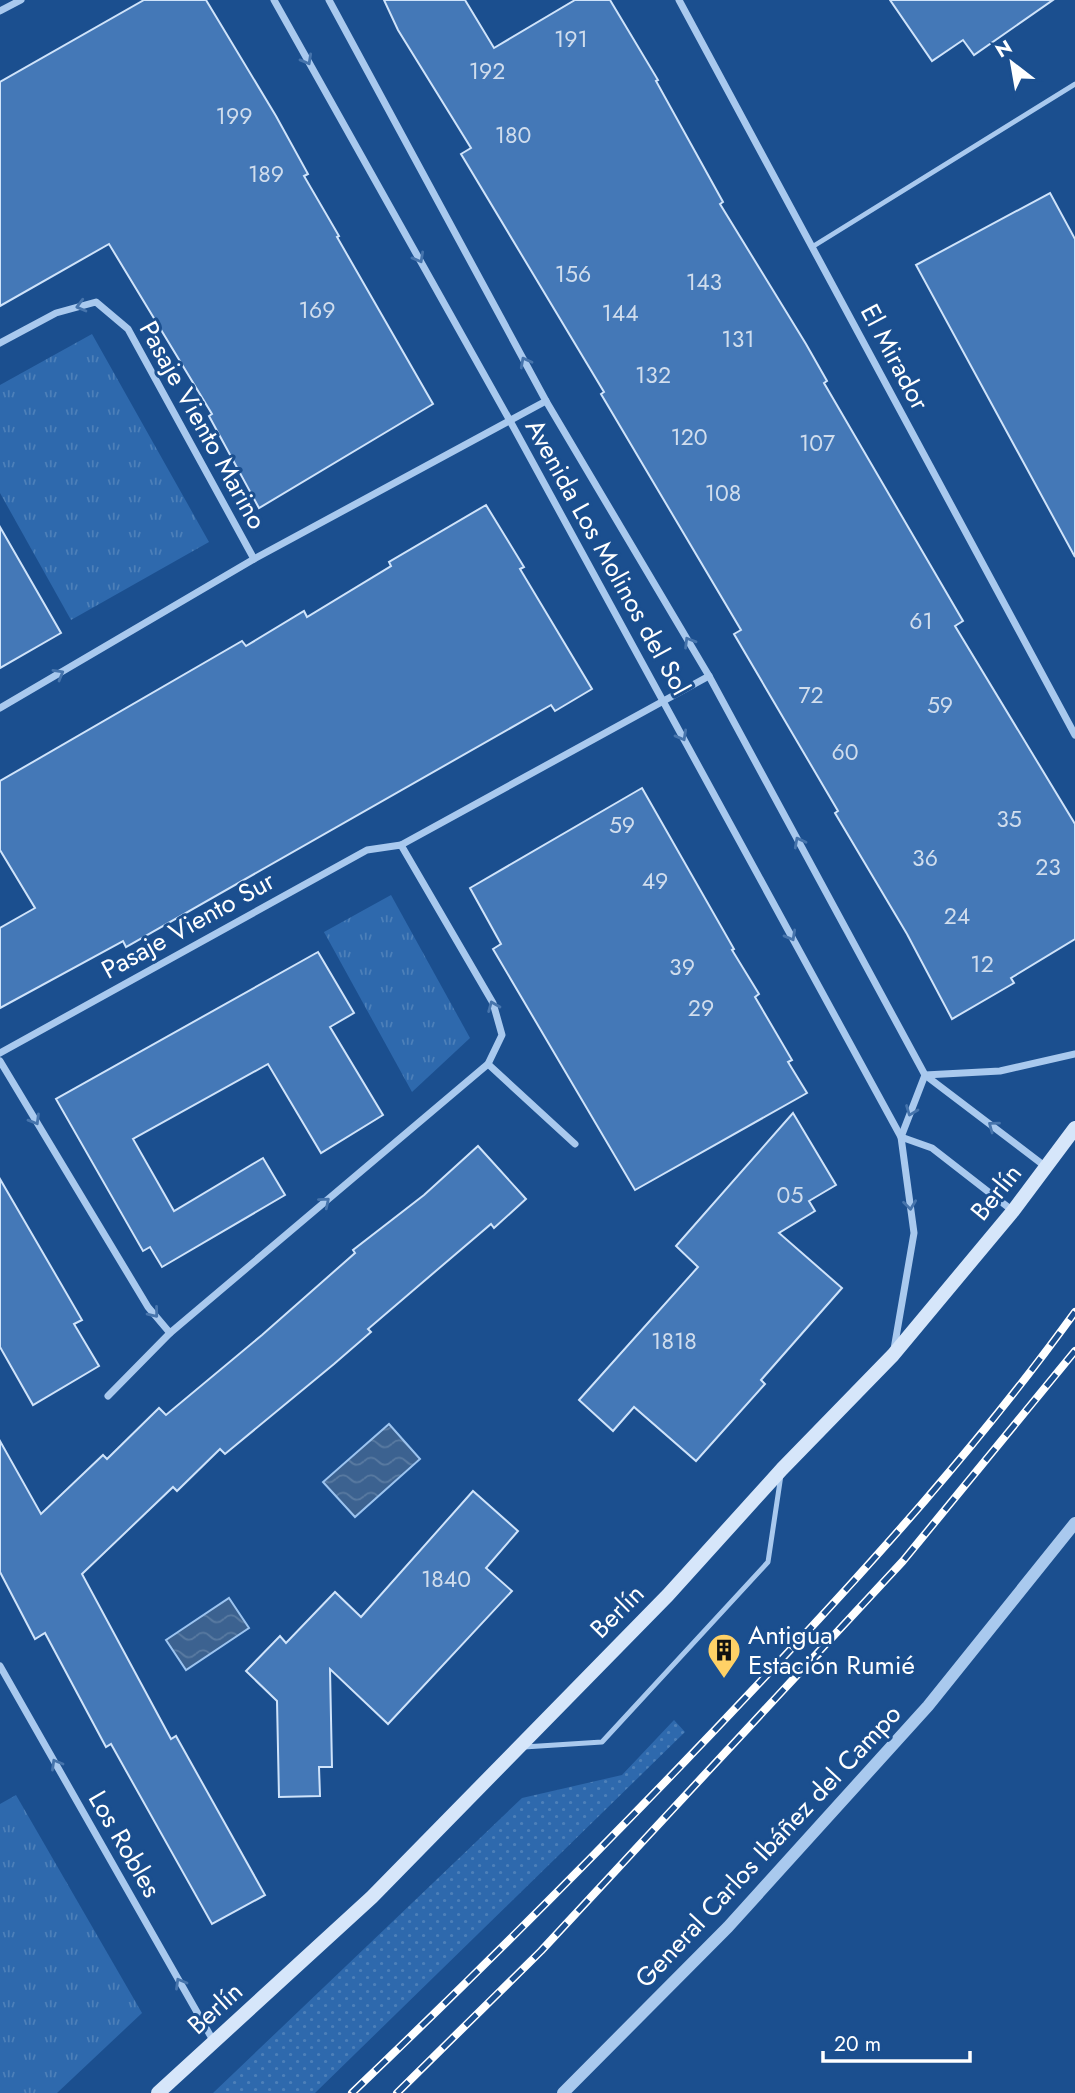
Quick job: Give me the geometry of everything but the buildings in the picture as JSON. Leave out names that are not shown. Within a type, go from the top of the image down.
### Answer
[{"type":"main road","name":"Berlín","points":[[158,2093],[372,1898],[668,1595],[782,1469],[893,1354],[1013,1211],[1075,1128]]},
{"type":"street","points":[[0,11],[21,0]]},
{"type":"street","name":"Avenida Los Molinos del Sol","points":[[274,0],[509,419],[901,1137],[914,1233],[893,1354]]},
{"type":"street","name":"Avenida Los Molinos del Sol","points":[[329,0],[546,401],[709,676],[925,1075],[1047,1168]]},
{"type":"street","name":"El Mirador","points":[[678,0],[1075,735]]},
{"type":"street","name":"Pasaje Viento Marino","points":[[0,344],[56,313],[96,302],[128,328],[254,559]]},
{"type":"street","name":"Pasaje Viento Marino","points":[[0,708],[254,559],[546,401]]},
{"type":"street","name":"Pasaje Viento Sur","points":[[0,1054],[367,850],[401,845],[709,676]]},
{"type":"street","points":[[108,1396],[170,1333],[488,1064],[502,1035],[493,1003],[401,845]]},
{"type":"street","points":[[925,1075],[1000,1070],[1075,1054]]},
{"type":"street","points":[[0,1061],[148,1307],[170,1333]]},
{"type":"street","points":[[488,1064],[575,1144]]},
{"type":"street","name":"Avenida Los Molinos del Sol","points":[[901,1137],[925,1075]]},
{"type":"street","points":[[901,1137],[932,1148],[1013,1211]]},
{"type":"street","name":"General Carlos Ibáñez del Campo","points":[[563,2093],[728,1927],[928,1706],[1075,1523]]},
{"type":"street","name":"Los Robles","points":[[0,1666],[214,2042]]},
{"type":"lane","points":[[812,247],[1075,84]]},
{"type":"lane","points":[[517,1747],[601,1742],[768,1562],[782,1469]]},
{"type":"green space","points":[[92,334],[209,542],[71,620],[0,493],[0,385]]},
{"type":"green space","points":[[391,895],[470,1038],[412,1092],[324,932]]},
{"type":"green space","points":[[674,1720],[685,1732],[315,2093],[213,2093],[522,1798],[622,1775]]},
{"type":"green space","points":[[16,1795],[142,2013],[57,2093],[0,2093],[0,1804]]},
{"type":"water","points":[[389,1424],[420,1459],[355,1517],[323,1482]]},
{"type":"water","points":[[229,1598],[249,1628],[186,1670],[166,1640]]},
{"type":"railway","points":[[352,2093],[612,1837],[804,1635],[964,1454],[1075,1312]]},
{"type":"railway","points":[[397,2093],[541,1951],[903,1561],[1075,1351]]},
{"type":"place","name":"Antigua Estación Rumié","points":[[724,1680]]}]
